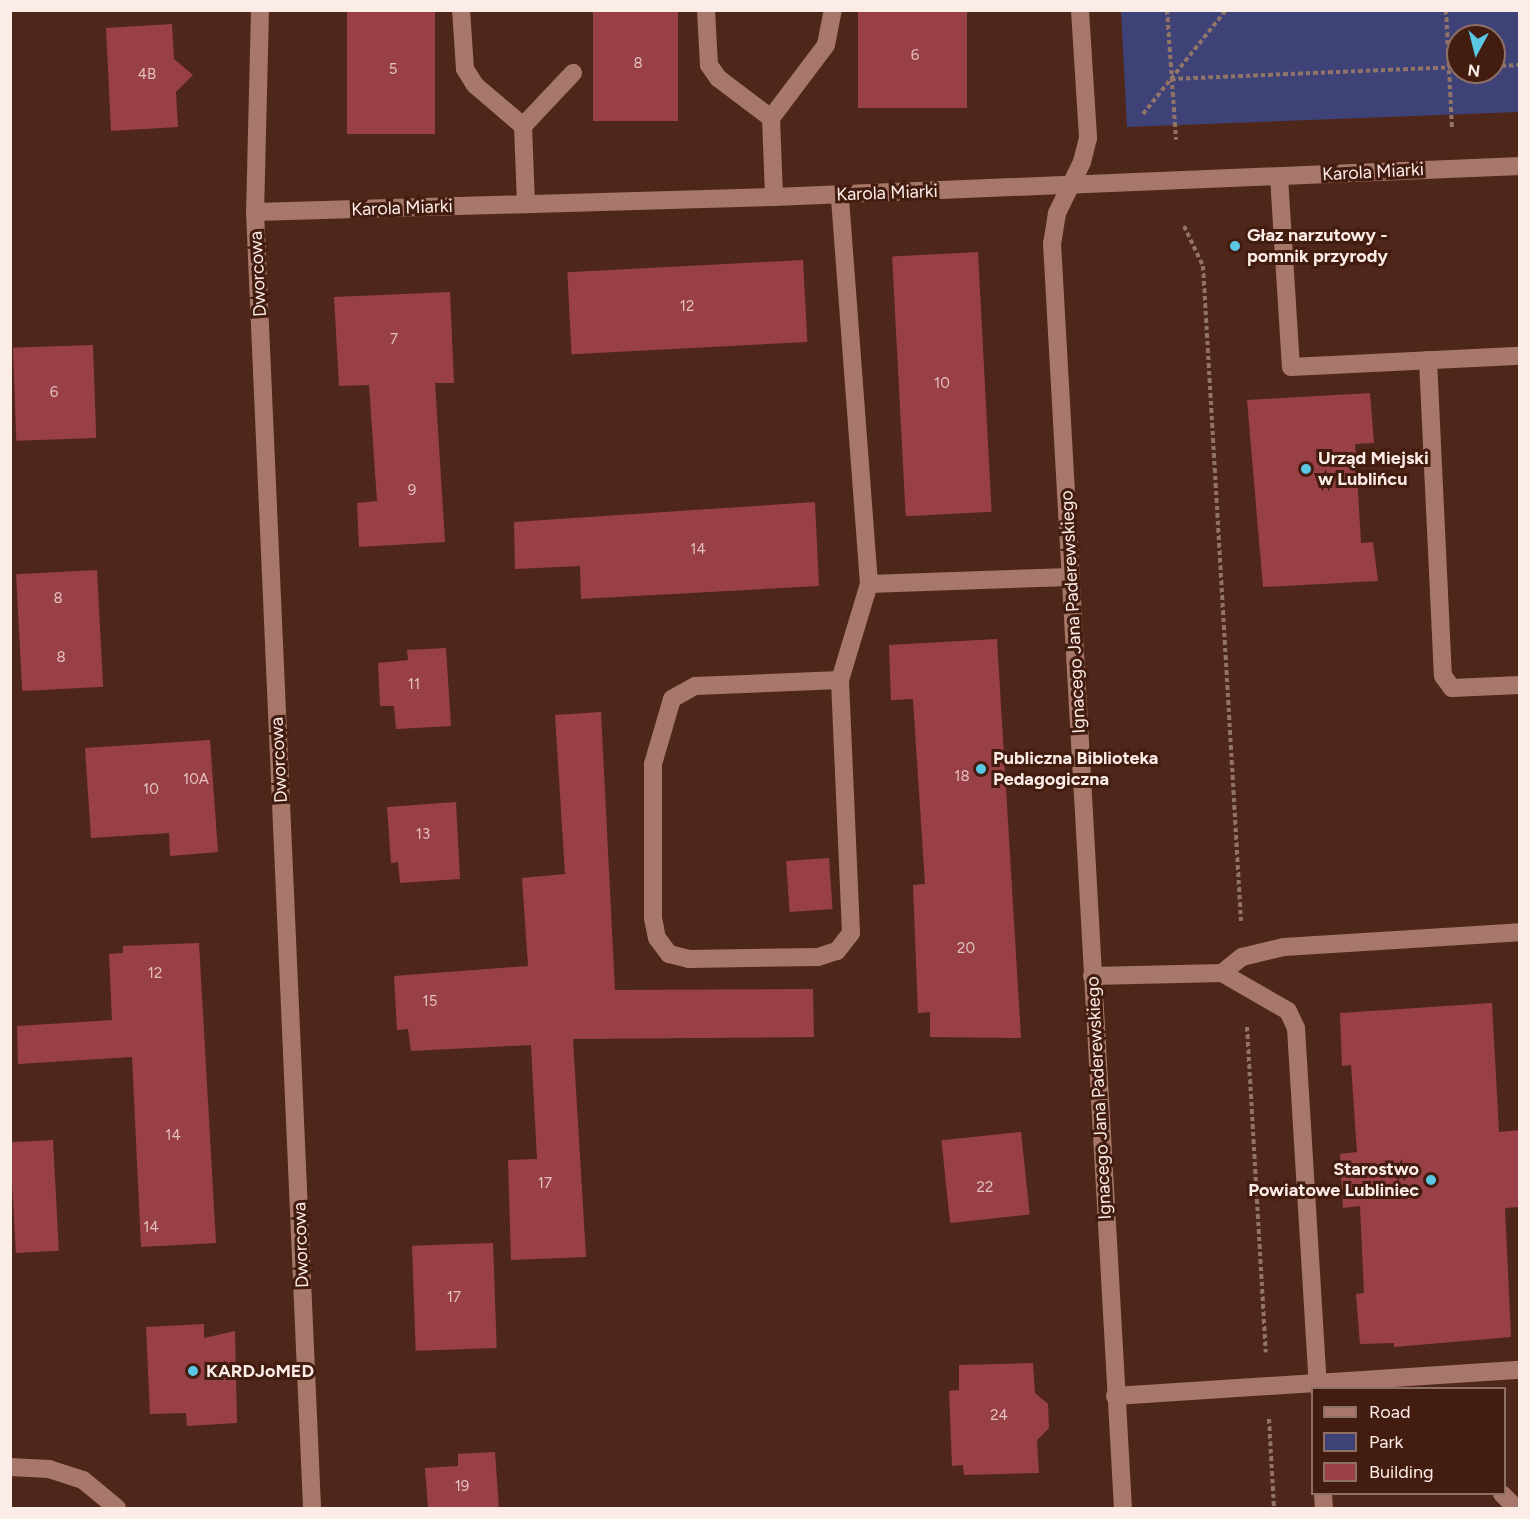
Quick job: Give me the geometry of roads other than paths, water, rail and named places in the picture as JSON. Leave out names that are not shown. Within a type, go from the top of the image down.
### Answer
[{"type":"street","name":"Dworcowa","points":[[260,10],[255,212],[312,1509]]},
{"type":"street","points":[[461,10],[465,69],[475,85],[523,126]]},
{"type":"street","points":[[706,10],[709,65],[718,78],[771,118]]},
{"type":"street","points":[[774,197],[771,118],[826,45],[833,10]]},
{"type":"street","name":"Ignacego Jana Paderewskiego","points":[[1080,10],[1088,138],[1057,213],[1052,243],[1123,1509]]},
{"type":"street","points":[[526,204],[523,126],[573,73]]},
{"type":"street","name":"Karola Miarki","points":[[255,212],[840,195],[1520,166]]},
{"type":"street","points":[[1279,177],[1291,367],[1520,356]]},
{"type":"street","points":[[840,195],[869,584],[840,680],[851,933],[837,951],[818,957],[689,959],[669,954],[657,938],[654,918],[652,764],[672,699],[695,686],[840,680]]},
{"type":"street","points":[[1428,360],[1443,676],[1456,688],[1520,686]]},
{"type":"street","points":[[869,584],[1071,577]]},
{"type":"street","points":[[1222,973],[1242,957],[1284,947],[1520,932]]},
{"type":"street","points":[[1092,976],[1222,973],[1274,1000],[1288,1011],[1296,1028],[1318,1386]]},
{"type":"street","points":[[1115,1396],[1268,1387],[1434,1382],[1520,1370]]},
{"type":"street","points":[[10,1467],[50,1469],[83,1480],[117,1509]]},
{"type":"street","points":[[1503,1495],[1516,1509]]},
{"type":"place","name":"Głaz narzutowy - pomnik przyrody","points":[[1235,246]]},
{"type":"place","name":"Urząd Miejski w Lublińcu","points":[[1306,469]]},
{"type":"place","name":"Publiczna Biblioteka Pedagogiczna","points":[[981,769]]},
{"type":"place","name":"Starostwo Powiatowe Lubliniec","points":[[1431,1180]]},
{"type":"place","name":"KARDJoMED","points":[[193,1371]]}]
